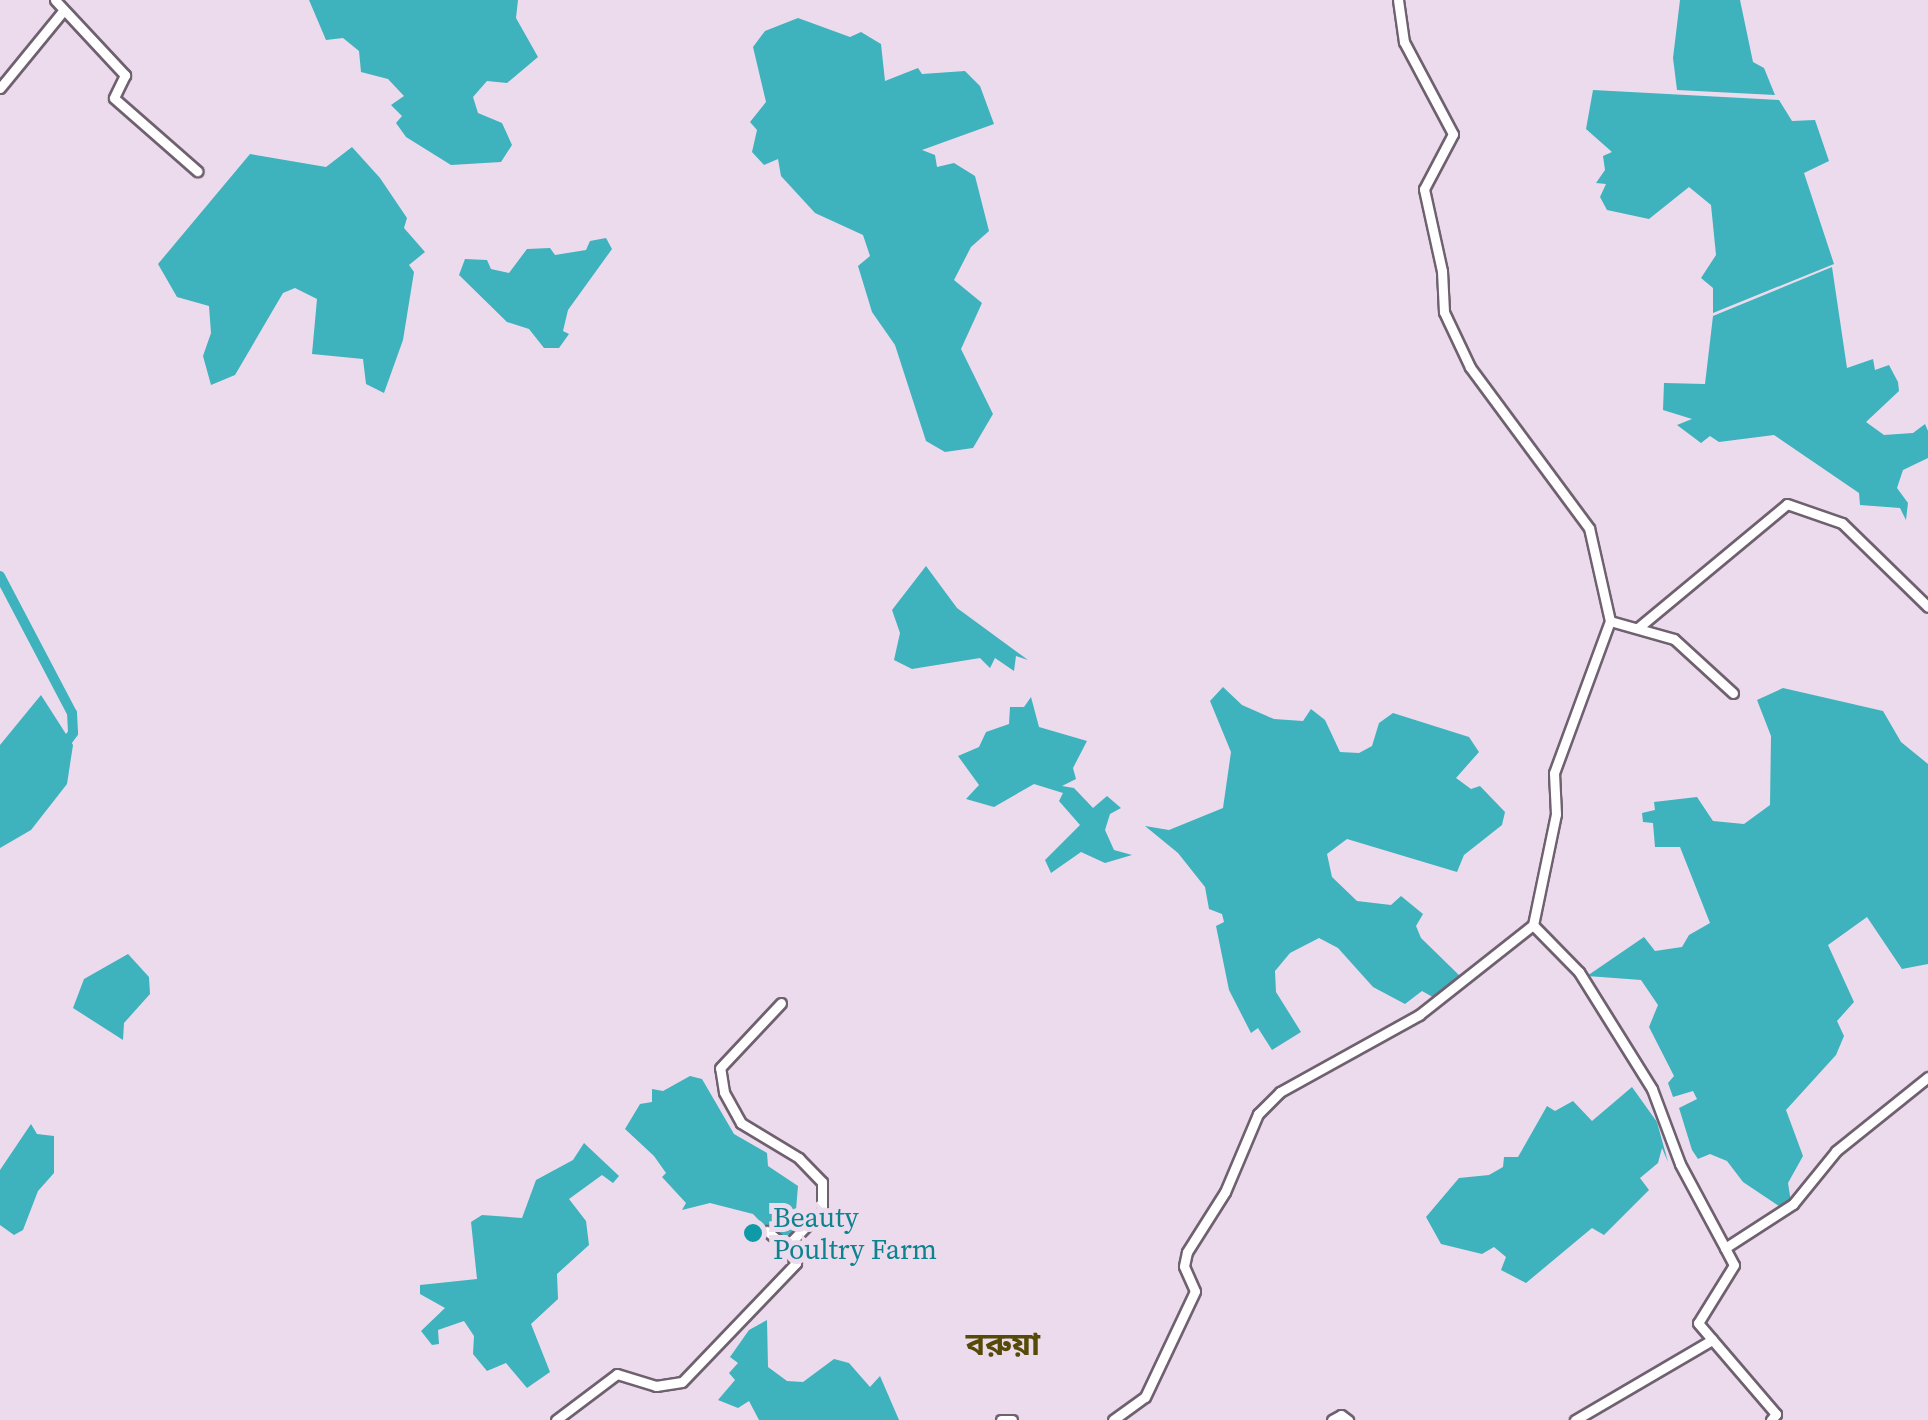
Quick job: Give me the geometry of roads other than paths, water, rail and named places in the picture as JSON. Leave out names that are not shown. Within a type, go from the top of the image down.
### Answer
[{"type":"street","points":[[55,0],[125,75],[114,98],[197,171]]},
{"type":"street","points":[[1113,1420],[1145,1397],[1195,1292],[1184,1266],[1187,1252],[1225,1192],[1258,1114],[1280,1092],[1420,1014],[1534,924],[1556,814],[1554,773],[1610,621],[1589,528],[1470,367],[1444,312],[1442,270],[1424,188],[1453,134],[1404,42],[1398,0]]},
{"type":"street","points":[[0,88],[63,11]]},
{"type":"street","points":[[1639,627],[1787,504],[1842,522],[1928,607]]},
{"type":"street","points":[[1610,621],[1674,638],[1733,693]]},
{"type":"street","points":[[1534,924],[1579,972],[1652,1089],[1680,1164],[1734,1265],[1698,1323],[1776,1414],[1772,1420]]},
{"type":"street","points":[[781,1004],[720,1068],[724,1092],[741,1123],[800,1158],[822,1182],[822,1210],[786,1246]]},
{"type":"street","points":[[1725,1248],[1793,1204],[1848,1140],[1928,1077]]},
{"type":"street","points":[[556,1420],[617,1374],[656,1386],[682,1382],[796,1263],[786,1246],[767,1231]]},
{"type":"street","points":[[1575,1420],[1712,1340]]},
{"type":"street","points":[[1332,1420],[1342,1415],[1348,1420]]},
{"type":"street","points":[[1001,1420],[1012,1420]]},
{"type":"water","points":[[309,0],[518,0],[516,18],[538,57],[507,83],[487,81],[473,97],[478,113],[502,123],[512,145],[501,162],[451,165],[406,137],[396,123],[402,116],[391,105],[404,96],[388,79],[361,72],[359,51],[343,38],[326,40]]},
{"type":"water","points":[[1680,0],[1740,0],[1753,62],[1764,68],[1775,95],[1677,90],[1673,58]]},
{"type":"water","points":[[798,18],[850,37],[861,32],[881,44],[885,81],[918,68],[922,74],[965,71],[980,86],[994,124],[922,150],[935,155],[937,167],[954,163],[975,176],[989,231],[971,247],[954,280],[982,303],[961,349],[993,414],[973,448],[945,452],[926,441],[895,345],[872,312],[858,266],[870,256],[863,235],[815,213],[781,176],[778,159],[764,165],[752,152],[757,130],[750,122],[766,102],[753,47],[765,31]]},
{"type":"water","points":[[1593,90],[1779,100],[1792,121],[1815,120],[1829,161],[1804,173],[1834,264],[1713,313],[1713,288],[1701,278],[1716,255],[1711,205],[1689,187],[1649,219],[1607,210],[1600,197],[1606,184],[1596,183],[1605,170],[1603,156],[1612,152],[1586,129]]},
{"type":"water","points":[[352,147],[380,178],[407,218],[404,228],[425,252],[409,265],[414,272],[403,340],[384,393],[366,384],[363,359],[312,354],[317,299],[295,288],[283,293],[235,375],[211,385],[203,356],[211,333],[209,306],[177,297],[158,264],[250,154],[326,167]]},
{"type":"water","points":[[606,238],[612,249],[568,310],[563,331],[569,334],[559,348],[544,348],[529,329],[507,322],[459,275],[465,259],[487,260],[491,269],[509,273],[527,249],[550,248],[555,255],[586,250],[590,241]]},
{"type":"water","points":[[1832,267],[1847,368],[1873,359],[1875,370],[1889,365],[1898,382],[1899,391],[1866,422],[1884,435],[1913,433],[1925,424],[1928,431],[1928,458],[1903,470],[1897,488],[1908,503],[1906,520],[1900,508],[1860,505],[1859,493],[1774,435],[1719,442],[1710,436],[1701,443],[1677,425],[1692,419],[1663,410],[1664,383],[1705,384],[1713,316]]},
{"type":"water","points":[[926,566],[957,608],[1028,660],[1016,656],[1014,671],[995,658],[990,668],[980,658],[912,669],[894,660],[900,633],[892,610]]},
{"type":"water","points":[[1223,687],[1242,705],[1274,719],[1303,721],[1311,709],[1325,720],[1340,752],[1359,753],[1372,746],[1379,723],[1393,713],[1469,737],[1479,752],[1456,778],[1471,789],[1480,786],[1505,812],[1502,825],[1464,855],[1457,872],[1347,839],[1327,854],[1332,877],[1357,901],[1391,905],[1401,896],[1423,914],[1416,926],[1421,938],[1461,977],[1438,1000],[1422,991],[1405,1004],[1373,987],[1338,948],[1319,938],[1290,953],[1275,971],[1276,992],[1301,1032],[1272,1050],[1258,1028],[1251,1033],[1229,990],[1216,926],[1224,922],[1222,914],[1209,909],[1205,887],[1178,853],[1145,826],[1169,830],[1223,808],[1231,752],[1210,701]]},
{"type":"water","points":[[1783,688],[1883,711],[1901,742],[1928,764],[1928,964],[1902,969],[1867,917],[1828,945],[1854,1002],[1837,1021],[1844,1036],[1836,1055],[1786,1110],[1803,1156],[1788,1183],[1791,1202],[1782,1208],[1743,1182],[1727,1161],[1710,1154],[1698,1159],[1692,1150],[1679,1108],[1697,1099],[1693,1091],[1673,1097],[1668,1083],[1674,1076],[1649,1027],[1658,1005],[1641,980],[1587,976],[1644,937],[1655,951],[1682,947],[1689,935],[1710,923],[1680,847],[1655,847],[1653,823],[1643,822],[1642,813],[1655,810],[1654,802],[1697,797],[1713,821],[1744,824],[1770,805],[1771,736],[1757,700]]},
{"type":"water","points":[[41,695],[73,745],[67,784],[31,830],[0,848],[0,745]]},
{"type":"water","points":[[1031,697],[1039,727],[1087,741],[1073,768],[1076,779],[1062,786],[1074,788],[1093,808],[1107,796],[1121,808],[1110,814],[1105,830],[1114,850],[1132,855],[1105,863],[1081,852],[1051,873],[1045,860],[1080,825],[1059,801],[1063,793],[1034,784],[994,807],[966,799],[979,785],[958,756],[979,747],[986,732],[1009,724],[1010,707],[1024,707]]},
{"type":"water","points":[[128,954],[149,977],[150,994],[124,1023],[123,1040],[73,1008],[84,979]]},
{"type":"water","points":[[690,1076],[702,1079],[734,1134],[767,1153],[768,1166],[798,1186],[794,1234],[775,1237],[753,1214],[710,1203],[682,1210],[686,1203],[662,1177],[666,1173],[625,1129],[640,1104],[652,1102],[652,1089],[663,1091]]},
{"type":"water","points":[[1632,1087],[1657,1122],[1668,1162],[1662,1148],[1658,1163],[1640,1178],[1649,1190],[1604,1235],[1592,1228],[1526,1283],[1501,1270],[1506,1257],[1494,1247],[1482,1254],[1441,1244],[1426,1217],[1459,1178],[1489,1175],[1503,1167],[1504,1157],[1518,1157],[1547,1106],[1555,1111],[1573,1101],[1592,1121]]},
{"type":"water","points":[[31,1124],[37,1134],[54,1136],[54,1173],[38,1191],[23,1230],[14,1235],[0,1225],[0,1170]]},
{"type":"water","points":[[584,1143],[619,1176],[613,1183],[602,1175],[569,1199],[586,1221],[589,1245],[557,1274],[558,1299],[531,1324],[550,1372],[527,1388],[506,1363],[487,1371],[473,1354],[474,1336],[464,1321],[438,1330],[439,1344],[432,1345],[421,1331],[445,1308],[420,1294],[420,1285],[477,1279],[471,1222],[482,1215],[522,1218],[536,1180],[573,1160]]},
{"type":"water","points":[[767,1320],[768,1367],[787,1381],[803,1382],[834,1359],[849,1363],[870,1387],[880,1376],[899,1420],[759,1420],[749,1401],[738,1408],[718,1400],[735,1380],[729,1373],[738,1363],[730,1357],[749,1330]]},
{"type":"waterway","points":[[0,576],[72,713],[73,733],[62,748]]},
{"type":"place","name":"Beauty Poultry Farm","points":[[753,1233]]},
{"type":"district","name":"বরুয়া","points":[[1003,1344]]}]
